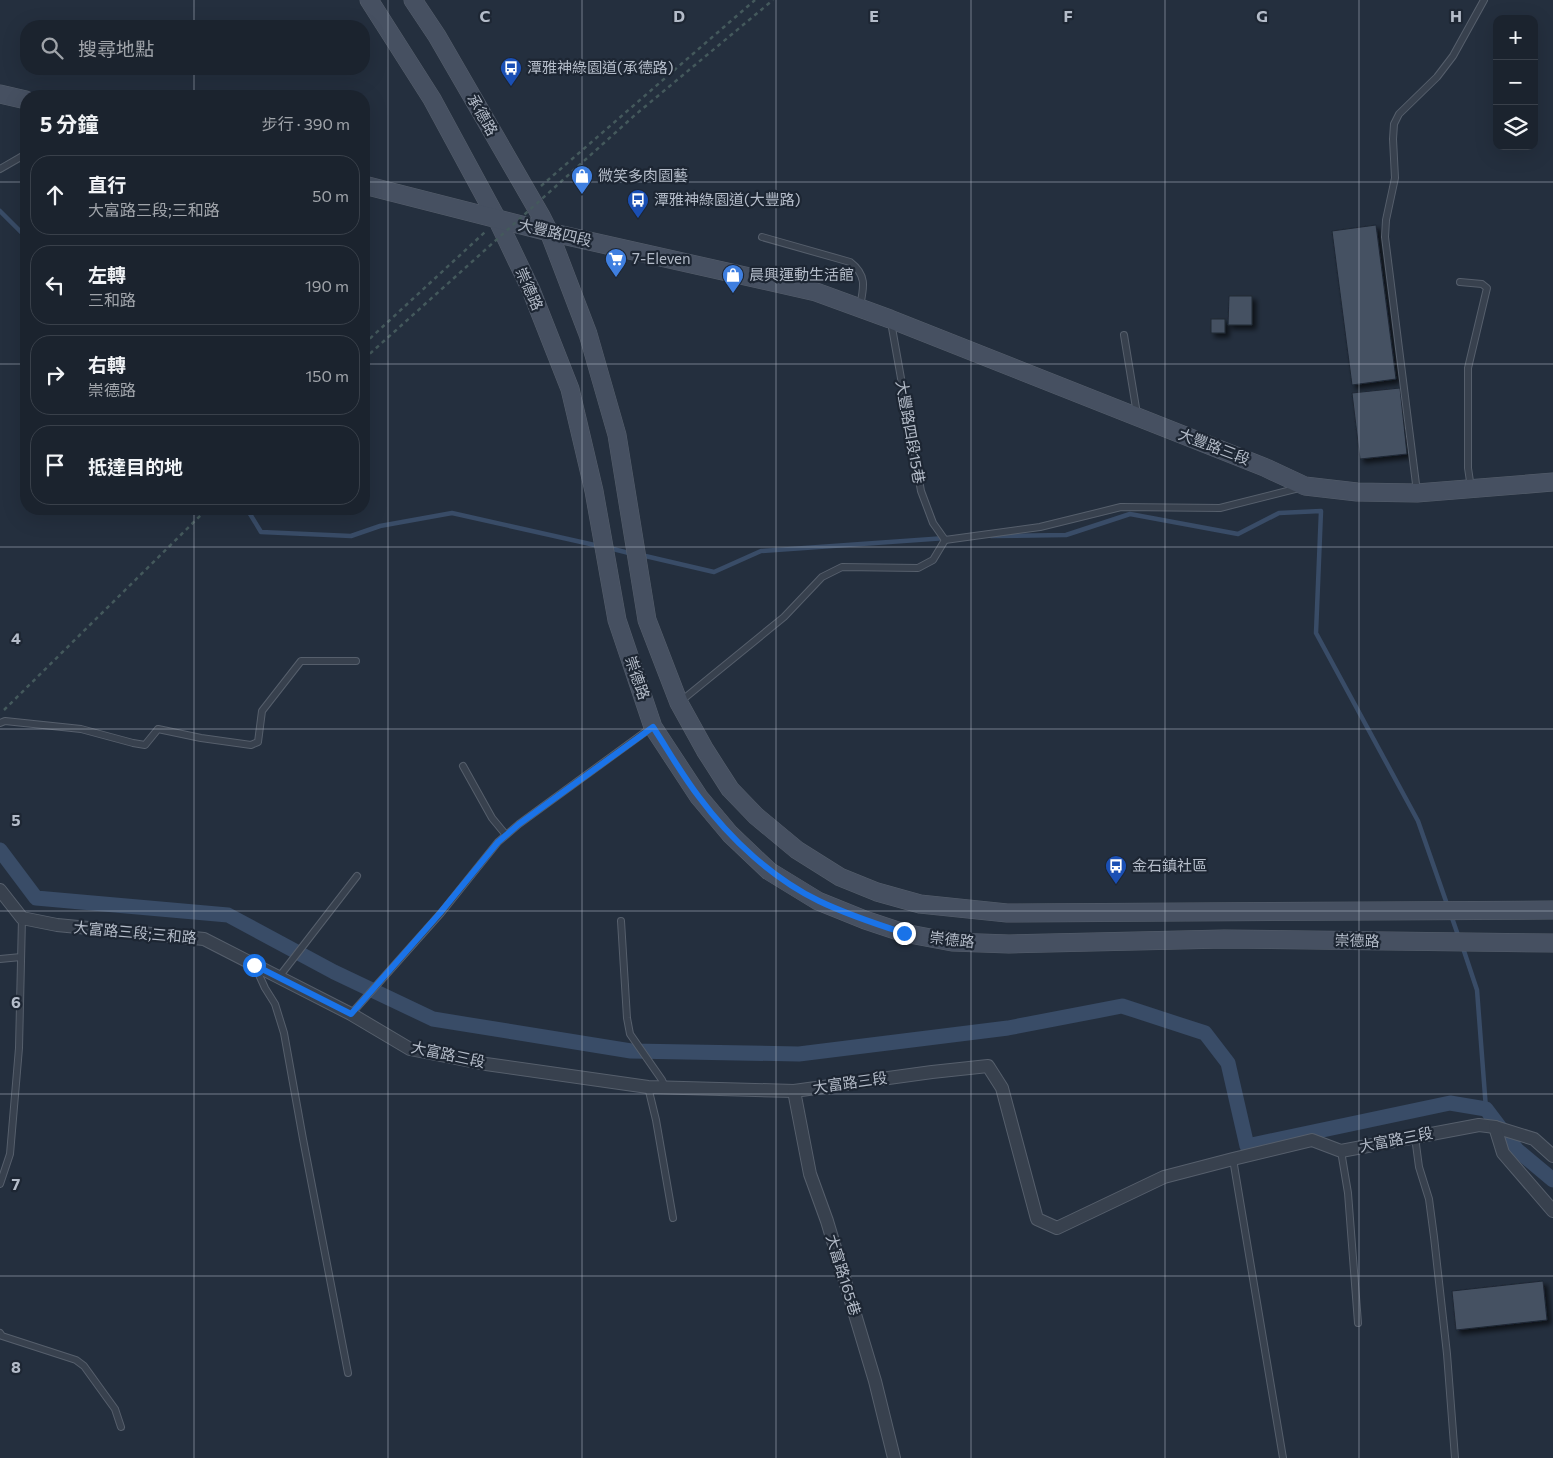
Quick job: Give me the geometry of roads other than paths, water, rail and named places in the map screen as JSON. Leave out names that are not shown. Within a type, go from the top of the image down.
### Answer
[{"type":"street","points":[[369,0],[432,99],[497,219]]},
{"type":"street","name":"承德路","points":[[413,0],[437,36],[549,232]]},
{"type":"street","points":[[0,94],[20,99]]},
{"type":"street","name":"大豐路四段","points":[[370,187],[549,232],[816,292],[890,319]]},
{"type":"street","name":"崇德路","points":[[497,219],[531,290],[570,389],[594,492],[618,620],[653,727],[699,797],[730,834],[770,871],[818,901],[865,920],[904,933],[952,942],[1009,944],[1224,939],[1546,943]]},
{"type":"street","name":"崇德路","points":[[549,232],[588,334],[614,426],[647,620],[678,703],[730,789],[756,816],[804,854],[840,877],[876,892],[920,904],[1007,913],[1546,910]]},
{"type":"street","name":"大豐路三段","points":[[890,319],[1264,467],[1305,486],[1357,492],[1417,493],[1553,482]]},
{"type":"street","points":[[0,890],[22,918]]},
{"type":"street","name":"大富路三段;三和路","points":[[22,918],[57,925],[204,939],[351,1014]]},
{"type":"street","name":"大富路三段","points":[[351,1014],[410,1049],[486,1064],[648,1087],[662,1082],[794,1091],[988,1066],[1002,1088],[1037,1219],[1057,1228],[1164,1177],[1312,1140],[1341,1150],[1479,1125],[1495,1127],[1534,1138],[1553,1156]]},
{"type":"street","name":"大富路165巷","points":[[794,1091],[810,1174],[827,1220],[869,1362],[894,1458]]},
{"type":"street","points":[[1495,1127],[1503,1153],[1553,1211]]},
{"type":"lane","points":[[1417,493],[1385,237],[1386,220],[1395,178],[1394,124],[1399,114],[1453,56],[1484,0]]},
{"type":"lane","points":[[0,169],[20,157]]},
{"type":"lane","points":[[762,237],[850,262],[859,269],[864,285],[860,307]]},
{"type":"lane","points":[[1460,282],[1482,284],[1487,288],[1468,368],[1468,468],[1471,489]]},
{"type":"lane","name":"大豐路四段15巷","points":[[890,319],[921,491],[934,523],[945,540]]},
{"type":"lane","points":[[1124,335],[1137,417]]},
{"type":"lane","points":[[678,703],[784,617],[822,577],[842,567],[918,568],[933,560],[945,540],[1040,527],[1121,507],[1220,508],[1305,486]]},
{"type":"lane","points":[[0,723],[5,721],[81,729],[145,745],[158,729],[201,738],[251,745],[258,742],[262,711],[301,661],[356,661]]},
{"type":"lane","points":[[351,1014],[440,913],[498,842],[653,727]]},
{"type":"lane","points":[[463,766],[492,818],[506,835]]},
{"type":"lane","points":[[279,977],[357,876]]},
{"type":"lane","points":[[0,1184],[10,1154],[19,1048],[22,918]]},
{"type":"lane","points":[[621,921],[627,1018],[630,1034],[662,1082]]},
{"type":"lane","points":[[0,959],[21,957]]},
{"type":"lane","points":[[254,965],[275,1004],[284,1033],[348,1372]]},
{"type":"lane","points":[[648,1087],[656,1120],[673,1218]]},
{"type":"lane","points":[[1415,1137],[1418,1166],[1429,1198],[1434,1237],[1447,1354],[1455,1458]]},
{"type":"lane","points":[[1341,1150],[1348,1193],[1358,1323]]},
{"type":"lane","points":[[1233,1159],[1283,1458]]},
{"type":"lane","points":[[0,1333],[2,1336],[76,1360],[84,1366],[115,1409],[121,1427]]},
{"type":"waterway","points":[[0,211],[20,231]]},
{"type":"waterway","points":[[991,536],[1066,535],[1130,514],[1238,534],[1279,513],[1321,511],[1316,633],[1418,821],[1448,907]]},
{"type":"waterway","points":[[251,515],[261,532],[351,536],[380,526],[452,513],[599,546]]},
{"type":"waterway","points":[[641,555],[714,572],[761,551],[946,538]]},
{"type":"waterway","points":[[609,548],[633,554]]},
{"type":"waterway","points":[[0,850],[36,898],[228,915],[334,972],[433,1019],[631,1051],[799,1054],[1008,1028],[1122,1006],[1205,1033],[1228,1063],[1247,1146],[1450,1103],[1486,1109],[1517,1150],[1553,1180]]},
{"type":"waterway","points":[[1451,915],[1459,938]]},
{"type":"waterway","points":[[1462,945],[1477,990],[1486,1109]]},
{"type":"place","name":"潭雅神綠園道(承德路)","points":[[511,87]]},
{"type":"place","name":"微笑多肉園藝","points":[[582,195]]},
{"type":"place","name":"潭雅神綠園道(大豐路)","points":[[638,219]]},
{"type":"place","name":"7-Eleven","points":[[616,278]]},
{"type":"place","name":"晨興運動生活館","points":[[733,294]]},
{"type":"place","name":"金石鎮社區","points":[[1116,885]]}]
